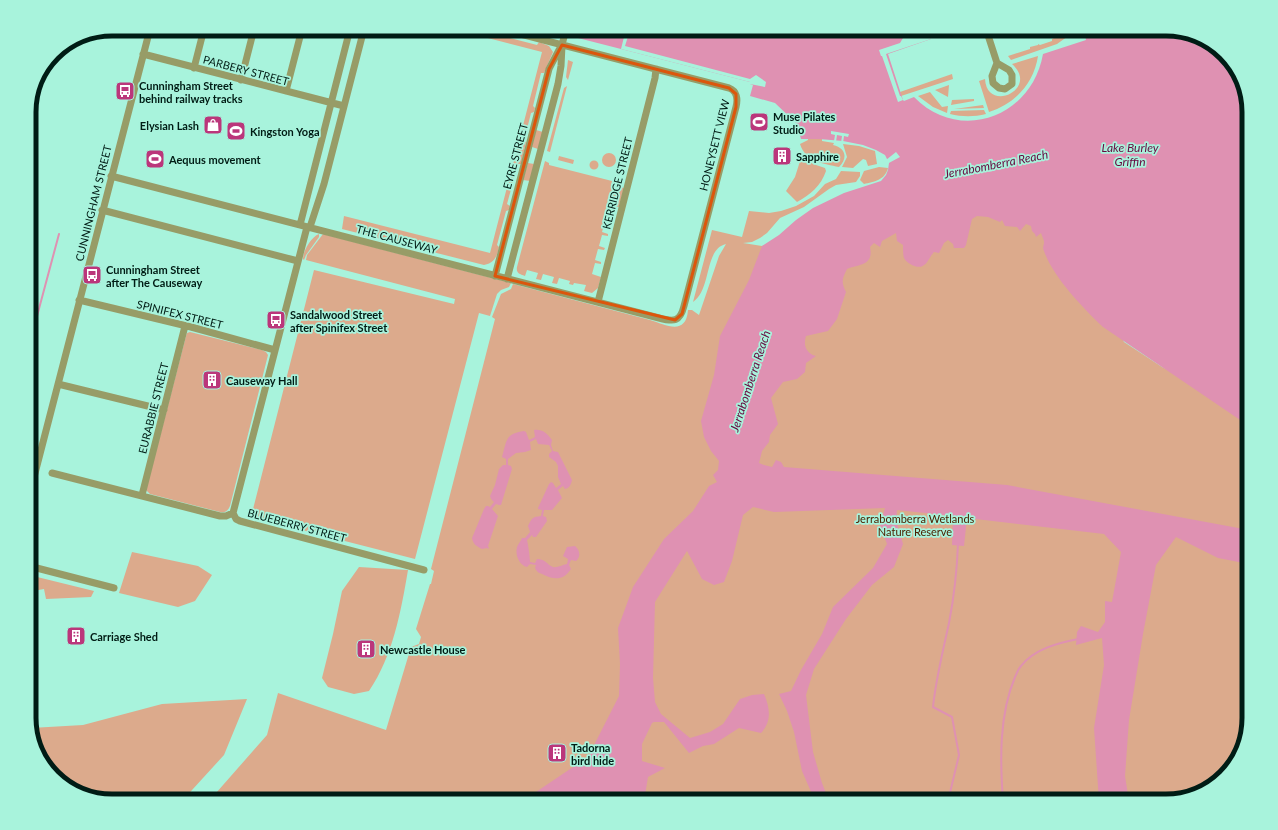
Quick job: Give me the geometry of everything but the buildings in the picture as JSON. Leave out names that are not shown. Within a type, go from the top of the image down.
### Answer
[{"type":"street","name":"CUNNINGHAM STREET","points":[[36,468],[148,36]]},
{"type":"street","points":[[194,68],[202,36]]},
{"type":"street","points":[[241,80],[252,36]]},
{"type":"street","points":[[286,91],[300,36]]},
{"type":"street","points":[[234,513],[298,262],[331,103],[348,36]]},
{"type":"street","points":[[306,226],[324,184],[362,36]]},
{"type":"street","name":"HONEYSETT VIEW","points":[[528,36],[730,88],[735,92],[737,100],[736,107],[684,306],[681,315],[676,320]]},
{"type":"street","name":"EYRE STREET","points":[[507,279],[558,84],[564,36]]},
{"type":"street","points":[[988,36],[997,63]]},
{"type":"street","name":"EYRE STREET","points":[[495,276],[549,70],[562,45]]},
{"type":"street","name":"PARBERY STREET","points":[[143,54],[344,106]]},
{"type":"street","name":"KERRIDGE STREET","points":[[598,302],[654,86],[656,69]]},
{"type":"street","name":"THE CAUSEWAY","points":[[111,176],[664,320],[676,320]]},
{"type":"street","points":[[102,210],[298,262]]},
{"type":"street","name":"SPINIFEX STREET","points":[[79,300],[275,350]]},
{"type":"street","name":"EURABBIE STREET","points":[[142,496],[185,326]]},
{"type":"street","points":[[58,384],[164,410]]},
{"type":"street","name":"BLUEBERRY STREET","points":[[52,473],[221,516],[234,513],[237,520],[248,524],[424,570]]},
{"type":"street","points":[[36,568],[114,588]]},
{"type":"highlighted area","points":[[562,45],[729,88],[736,94],[736,107],[682,314],[675,320],[495,276],[549,69]]},
{"type":"green space","points":[[480,36],[503,36],[537,45],[539,42],[549,46],[553,52],[544,73],[541,73],[533,106],[535,108],[534,112],[531,113],[524,141],[526,142],[521,164],[518,164],[507,204],[510,206],[509,210],[506,211],[497,245],[499,247],[495,259],[491,263],[484,265],[342,229],[344,216],[490,253],[542,52]]},
{"type":"green space","points":[[1054,36],[1068,36],[1057,44],[1011,60],[1008,56],[1030,49],[1030,47],[1038,44],[1040,45],[1052,41]]},
{"type":"green space","points":[[1038,56],[1032,75],[1022,91],[1007,104],[989,112],[979,81],[985,79],[988,89],[994,95],[1002,96],[1010,94],[1016,89],[1020,82],[1019,73],[1012,64]]},
{"type":"green space","points":[[568,60],[573,62],[568,80],[566,77]]},
{"type":"green space","points":[[952,74],[953,79],[901,96],[900,92]]},
{"type":"green space","points":[[949,85],[948,97],[935,90]]},
{"type":"green space","points":[[567,86],[550,152],[547,151],[564,88]]},
{"type":"green space","points":[[930,92],[942,107],[948,106],[947,113],[933,107],[918,96]]},
{"type":"green space","points":[[974,99],[974,101],[951,105],[952,100]]},
{"type":"green space","points":[[983,105],[984,108],[954,109]]},
{"type":"green space","points":[[984,110],[986,114],[977,116],[950,114],[951,111]]},
{"type":"green space","name":"Jerrabomberra Wetlands Nature Reserve","points":[[997,117],[1124,342],[1162,367],[1242,407],[1242,723],[1241,733],[1234,752],[1216,775],[1204,784],[1195,788],[1166,794],[215,794],[267,735],[278,693],[386,730],[411,647],[419,644],[421,637],[416,629],[431,584],[434,571],[431,569],[495,319],[492,317],[501,294],[511,289],[513,284],[669,326],[679,326],[686,318],[688,310],[692,310],[699,315],[719,256],[726,244],[719,247],[714,253],[703,288],[699,296],[693,302],[712,230],[742,237],[749,211],[769,213],[796,206],[814,196],[825,184],[836,179],[841,171],[860,172],[860,176],[856,182],[836,185],[804,207],[780,218],[767,233],[760,238],[752,242],[743,243],[762,246],[883,182]]},
{"type":"green space","points":[[536,130],[543,132],[538,149],[532,147]]},
{"type":"green space","points":[[808,139],[822,139],[822,141],[834,143],[833,145],[841,148],[844,154],[842,164],[839,167],[821,163],[811,158],[802,150],[800,144]]},
{"type":"green space","points":[[843,144],[859,146],[875,151],[877,164],[868,166],[866,160],[863,159],[853,168],[842,167],[847,157]]},
{"type":"green space","points":[[609,153],[614,155],[616,160],[614,165],[609,167],[604,165],[602,160],[604,155]]},
{"type":"green space","points":[[559,156],[574,160],[573,164],[558,160]]},
{"type":"green space","points":[[803,157],[813,164],[825,168],[826,171],[814,190],[797,202],[786,191],[795,177],[801,158]]},
{"type":"green space","points":[[545,161],[549,163],[549,165],[612,181],[611,185],[624,188],[619,207],[610,205],[606,219],[612,220],[611,223],[605,221],[602,232],[608,234],[608,236],[602,235],[599,246],[605,248],[604,250],[598,249],[595,260],[601,262],[601,264],[595,263],[592,274],[601,277],[598,288],[592,293],[584,291],[586,285],[574,283],[573,285],[569,284],[570,281],[559,278],[557,284],[552,283],[554,277],[543,274],[541,280],[536,279],[538,273],[527,270],[525,276],[517,271]]},
{"type":"green space","points":[[592,161],[596,161],[598,165],[596,169],[592,169],[590,167],[590,163]]},
{"type":"green space","points":[[528,163],[534,164],[530,181],[523,180]]},
{"type":"green space","points":[[879,167],[888,168],[887,172],[882,178],[864,184],[860,180],[864,171]]},
{"type":"green space","points":[[319,234],[319,237],[304,260],[304,252],[308,245],[313,238]]},
{"type":"green space","points":[[323,234],[511,283],[509,287],[501,290],[497,294],[490,316],[479,313],[415,559],[251,517],[314,270],[454,304],[455,299],[306,260],[307,255]]},
{"type":"green space","points":[[190,332],[262,350],[268,355],[230,506],[225,512],[150,494],[146,490],[186,336],[187,333]]},
{"type":"green space","points":[[132,552],[198,566],[212,575],[195,601],[178,607],[119,593]]},
{"type":"green space","points":[[359,567],[408,570],[395,633],[384,663],[369,691],[354,694],[328,687],[322,678],[342,591]]},
{"type":"green space","points":[[36,577],[94,591],[91,597],[46,599],[44,589],[36,590]]},
{"type":"green space","points":[[247,699],[224,755],[188,794],[112,794],[87,790],[78,786],[58,772],[46,756],[37,733],[36,728],[83,725],[162,704]]},
{"type":"water","name":"Lake Burley Griffin","points":[[578,36],[930,36],[931,39],[888,54],[903,100],[904,101],[914,97],[932,111],[952,119],[972,121],[992,117],[1009,108],[1025,94],[1036,76],[1043,54],[1086,40],[1085,36],[1181,37],[1200,44],[1208,49],[1223,62],[1229,70],[1238,87],[1242,107],[1242,421],[1103,327],[1069,292],[1054,271],[1043,250],[1044,241],[1041,233],[1036,237],[1031,226],[1026,224],[1020,231],[1017,227],[1005,226],[1002,220],[1000,222],[988,217],[977,216],[972,219],[964,248],[954,248],[953,244],[948,240],[944,243],[939,253],[934,252],[927,263],[922,266],[913,266],[904,258],[903,245],[897,241],[896,233],[882,241],[880,247],[874,243],[870,247],[871,253],[868,261],[861,265],[847,269],[843,280],[843,286],[846,292],[837,319],[828,331],[806,336],[806,348],[810,353],[816,356],[806,363],[805,372],[797,379],[783,382],[771,398],[778,424],[770,435],[769,442],[762,451],[759,463],[772,467],[776,460],[781,462],[784,467],[1007,485],[1242,529],[1242,563],[1218,558],[1176,537],[1156,565],[1129,720],[1125,776],[1128,794],[1099,794],[1094,728],[1104,665],[1102,638],[1076,645],[1077,632],[1081,626],[1098,632],[1105,622],[1105,601],[1112,602],[1121,552],[1104,534],[967,518],[964,546],[952,545],[953,516],[897,510],[896,520],[903,544],[894,567],[872,585],[846,619],[814,669],[806,695],[813,752],[826,794],[812,794],[802,771],[794,732],[779,694],[791,691],[801,670],[822,634],[833,607],[873,568],[887,544],[880,525],[885,508],[774,512],[753,507],[743,515],[732,561],[724,582],[714,585],[702,579],[687,551],[655,602],[653,678],[655,702],[661,714],[690,738],[710,732],[723,724],[740,699],[752,695],[764,694],[768,704],[769,714],[765,728],[761,733],[739,728],[714,744],[703,746],[689,753],[664,722],[654,722],[652,723],[642,744],[642,761],[665,768],[648,777],[645,794],[533,794],[588,757],[619,696],[620,664],[618,628],[633,587],[664,539],[693,511],[709,486],[717,482],[713,475],[718,470],[719,461],[711,451],[704,437],[701,421],[714,375],[720,336],[749,280],[762,246],[779,235],[813,208],[844,193],[881,181],[886,175],[889,163],[885,155],[863,145],[843,141],[801,139],[797,124],[775,103],[750,96],[753,85],[750,84],[750,82],[578,38]]},
{"type":"water","points":[[534,430],[546,433],[552,440],[551,445],[553,451],[558,452],[572,480],[568,488],[565,489],[563,486],[558,490],[562,498],[552,510],[544,510],[543,516],[546,517],[547,521],[536,537],[533,537],[532,535],[527,540],[530,562],[535,563],[537,559],[540,559],[553,567],[567,564],[568,559],[563,556],[567,547],[575,546],[578,549],[579,558],[576,561],[571,560],[569,565],[571,569],[565,576],[558,578],[539,573],[535,568],[536,565],[530,564],[527,567],[524,566],[518,559],[517,553],[517,547],[522,538],[525,538],[530,532],[528,526],[531,520],[534,517],[541,516],[542,510],[538,508],[549,484],[551,482],[553,483],[556,488],[561,484],[558,477],[558,466],[556,462],[549,457],[549,454],[552,451],[549,445],[538,444],[536,439],[530,442],[531,450],[516,453],[508,459],[508,465],[511,466],[512,469],[501,505],[496,504],[492,509],[498,516],[488,546],[489,548],[482,549],[478,547],[472,538],[484,509],[486,506],[490,507],[494,502],[490,496],[495,485],[499,469],[503,465],[506,465],[506,459],[502,457],[506,442],[513,434],[524,431],[526,432],[529,440],[535,437]]},
{"type":"pier","points":[[624,36],[628,36],[625,46],[750,79],[756,75],[766,82],[765,87],[750,84],[750,82],[621,49]]},
{"type":"pier","points":[[909,36],[930,36],[931,39],[886,54],[900,96],[903,100],[898,102],[879,50],[900,43],[903,38]]},
{"type":"pier","points":[[831,131],[849,134],[848,137],[844,136],[843,143],[841,143],[842,136],[837,135],[836,142],[834,141],[835,135],[831,134]]},
{"type":"pier","points":[[896,152],[900,157],[887,164],[886,160]]},
{"type":"waterway","points":[[36,320],[59,234]]},
{"type":"waterway","points":[[950,794],[959,755],[952,717],[933,707],[949,623],[956,574],[958,544]]},
{"type":"waterway","points":[[1003,794],[1001,754],[1003,722],[1015,677],[1020,667],[1026,660],[1039,651],[1078,639]]},
{"type":"place","name":"Cunningham Street behind railway tracks","points":[[125,91]]},
{"type":"place","name":"Muse Pilates Studio","points":[[759,122]]},
{"type":"place","name":"Elysian Lash","points":[[213,125]]},
{"type":"place","name":"Kingston Yoga","points":[[236,131]]},
{"type":"place","name":"Sapphire","points":[[782,156]]},
{"type":"place","name":"Aequus movement","points":[[155,159]]},
{"type":"place","name":"Cunningham Street after The Causeway","points":[[92,275]]},
{"type":"place","name":"Sandalwood Street after Spinifex Street","points":[[276,320]]},
{"type":"place","name":"Causeway Hall","points":[[212,380]]},
{"type":"place","name":"Carriage Shed","points":[[76,636]]},
{"type":"place","name":"Newcastle House","points":[[366,649]]},
{"type":"place","name":"Tadorna bird hide","points":[[557,753]]},
{"type":"water label","name":"Jerrabomberra Reach","points":[[996,164]]},
{"type":"water label","name":"Jerrabomberra Reach","points":[[750,381]]}]
